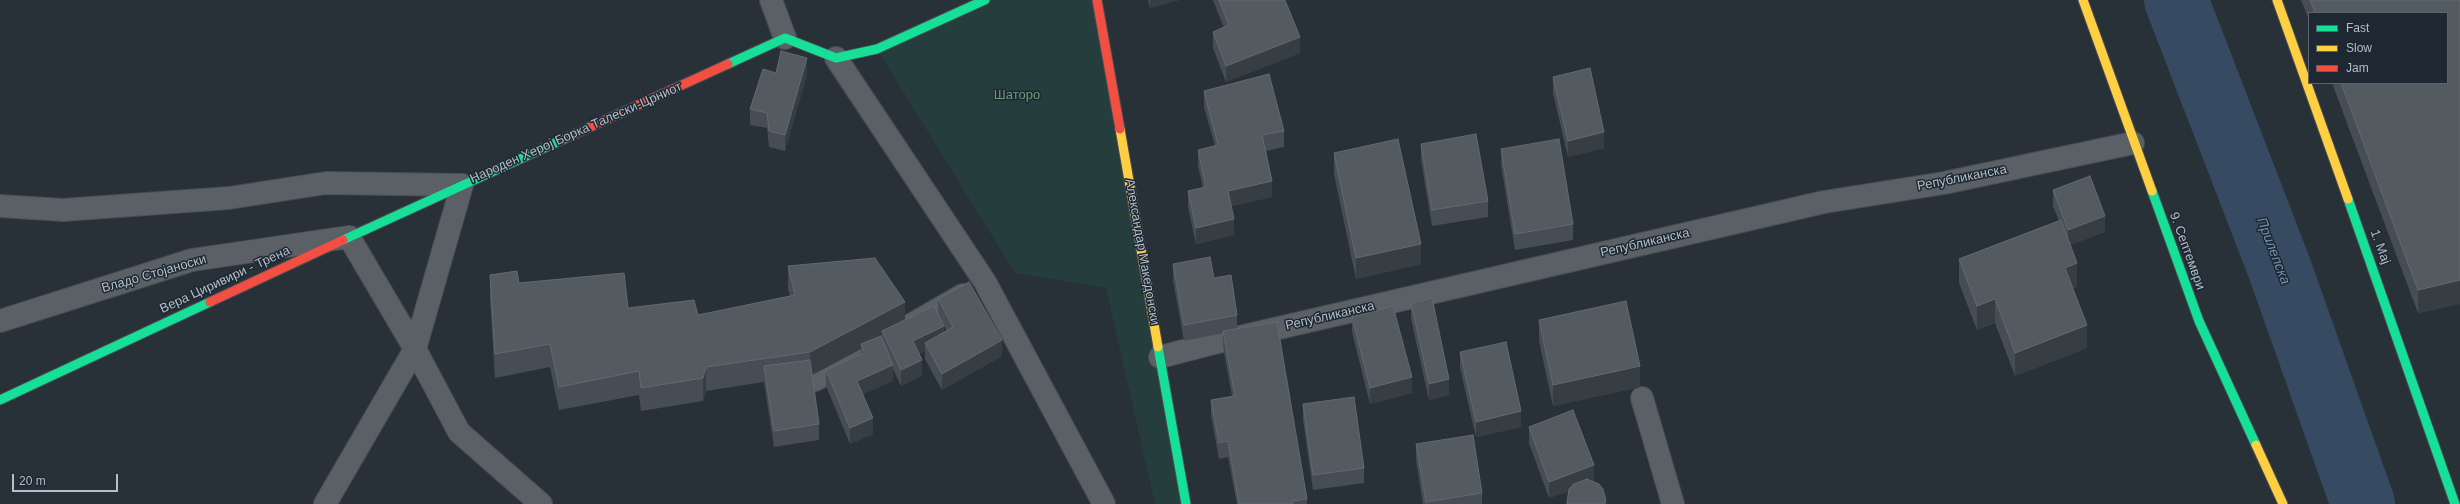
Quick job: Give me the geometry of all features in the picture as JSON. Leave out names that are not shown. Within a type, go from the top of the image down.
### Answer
[{"type":"street","points":[[771,0],[785,38],[836,58],[877,49],[986,0]]},
{"type":"street","name":"Александар Македонски","points":[[1097,0],[1186,504]]},
{"type":"street","name":"9. Септември","points":[[2082,0],[2199,321],[2283,504]]},
{"type":"street","name":"1. Мај","points":[[2277,0],[2456,502]]},
{"type":"street","name":"Народен Херој Борка Талески-Црниот","points":[[0,206],[79,209],[229,198],[326,183],[462,185],[785,38]]},
{"type":"street","points":[[836,58],[985,282],[1104,504]]},
{"type":"street","name":"Републиканска","points":[[1160,357],[1218,342],[1824,202],[1944,183],[2133,143]]},
{"type":"street","points":[[325,504],[415,349],[462,185]]},
{"type":"street","name":"Вера Циривири - Трена","points":[[0,400],[462,185]]},
{"type":"street","points":[[349,237],[415,349],[459,432],[541,504]]},
{"type":"street","name":"Владо Стојаноски","points":[[0,321],[192,260],[349,237]]},
{"type":"street","points":[[815,380],[985,282]]},
{"type":"street","points":[[1642,398],[1673,504]]},
{"type":"green space","name":"Шаторо","points":[[985,0],[1097,0],[1186,504],[1155,504],[1106,288],[1015,273],[877,49]]},
{"type":"building","points":[[1219,0],[1285,0],[1300,37],[1226,66],[1213,32],[1229,25]]},
{"type":"building","points":[[2310,0],[2460,0],[2460,280],[2418,290],[2341,84],[2448,84],[2448,12],[2315,12]]},
{"type":"building","points":[[781,51],[807,58],[785,135],[769,131],[767,113],[750,109],[763,69],[776,73]]},
{"type":"building","points":[[1590,68],[1604,132],[1568,141],[1553,77]]},
{"type":"building","points":[[1269,74],[1284,131],[1262,135],[1272,181],[1228,191],[1234,219],[1196,228],[1188,191],[1206,187],[1198,150],[1218,145],[1204,91]]},
{"type":"building","points":[[1476,134],[1488,201],[1432,210],[1421,144]]},
{"type":"building","points":[[1398,139],[1421,244],[1356,258],[1334,153]]},
{"type":"building","points":[[1559,139],[1573,224],[1515,234],[1501,149]]},
{"type":"building","points":[[2090,176],[2105,216],[2068,230],[2053,190]]},
{"type":"building","points":[[2061,220],[2077,263],[2065,268],[2087,325],[2015,353],[1995,299],[1977,306],[1959,259]]},
{"type":"building","points":[[1210,257],[1214,278],[1231,275],[1237,315],[1184,325],[1173,264]]},
{"type":"building","points":[[875,258],[905,302],[810,352],[706,367],[703,378],[641,388],[639,371],[559,387],[550,344],[495,354],[490,275],[517,271],[519,283],[624,273],[628,308],[694,300],[698,315],[795,295],[788,266]]},
{"type":"building","points":[[969,282],[1002,340],[942,374],[925,343],[953,327],[938,299]]},
{"type":"building","points":[[1432,298],[1449,379],[1429,384],[1411,303]]},
{"type":"building","points":[[1626,301],[1640,366],[1553,385],[1539,320]]},
{"type":"building","points":[[934,306],[944,326],[913,341],[922,360],[901,370],[882,331]]},
{"type":"building","points":[[1393,306],[1412,377],[1370,388],[1352,317]]},
{"type":"building","points":[[1277,322],[1307,499],[1292,501],[1293,504],[1239,504],[1228,441],[1219,443],[1211,400],[1235,396],[1223,331]]},
{"type":"building","points":[[881,336],[893,365],[857,381],[873,418],[850,428],[826,370],[864,353],[861,344]]},
{"type":"building","points":[[1506,342],[1521,411],[1476,422],[1460,352]]},
{"type":"building","points":[[810,360],[819,424],[774,431],[764,366]]},
{"type":"building","points":[[1354,397],[1364,468],[1313,475],[1303,404]]},
{"type":"building","points":[[1573,410],[1594,465],[1549,482],[1529,427]]},
{"type":"building","points":[[1473,435],[1482,493],[1426,502],[1416,444]]},
{"type":"building","points":[[1587,479],[1599,484],[1603,489],[1606,501],[1605,504],[1567,504],[1569,489],[1574,484]]},
{"type":"waterway","name":"Прилепска","points":[[2176,0],[2279,267],[2363,504]]},
{"type":"traffic: fast","points":[[728,64],[785,38],[836,58],[877,49],[985,0]]},
{"type":"traffic: fast","points":[[343,240],[566,138]]},
{"type":"traffic: fast","points":[[2152,191],[2199,321],[2256,445]]},
{"type":"traffic: fast","points":[[2348,199],[2455,504]]},
{"type":"traffic: fast","points":[[0,400],[210,302]]},
{"type":"traffic: fast","points":[[1158,347],[1186,504]]},
{"type":"traffic: slow","points":[[2083,0],[2152,191]]},
{"type":"traffic: slow","points":[[2277,0],[2348,199]]},
{"type":"traffic: slow","points":[[1120,129],[1158,347]]},
{"type":"traffic: slow","points":[[2256,445],[2283,504]]},
{"type":"traffic: jam","points":[[1097,0],[1120,129]]},
{"type":"traffic: jam","points":[[566,138],[728,64]]},
{"type":"traffic: jam","points":[[210,302],[343,240]]}]
